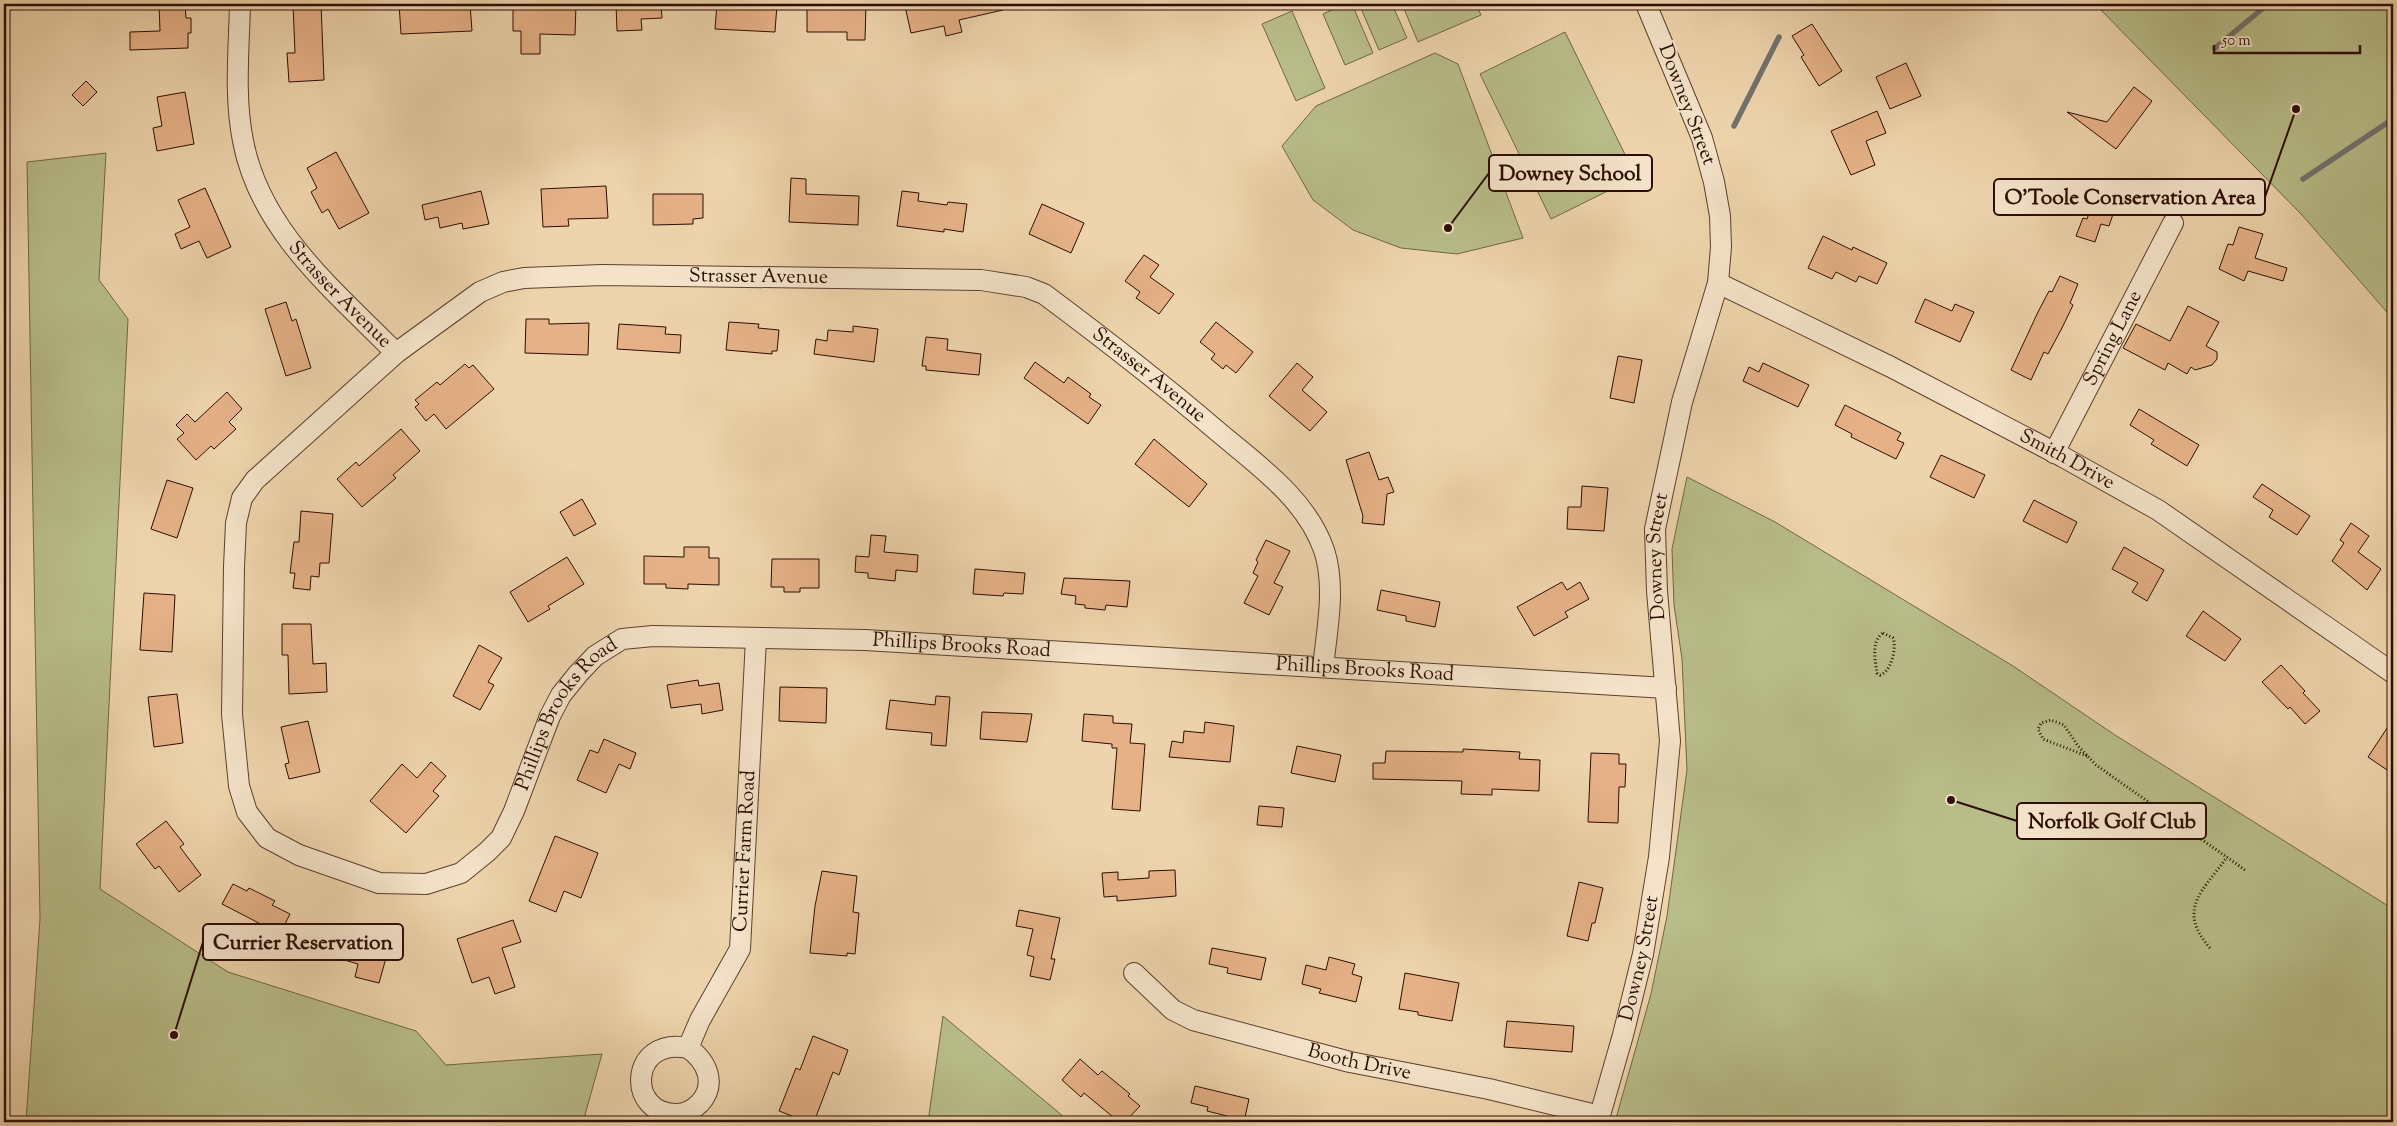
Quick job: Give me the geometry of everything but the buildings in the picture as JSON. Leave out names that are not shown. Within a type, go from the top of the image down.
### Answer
[{"type":"street","name":"Strasser Avenue","points":[[240,4],[238,104],[243,142],[260,195],[278,226],[306,262],[396,353],[480,292],[503,282],[524,278],[602,275],[971,280],[1026,287],[1044,294],[1147,370],[1276,480],[1296,502],[1324,550],[1328,576],[1329,604],[1323,667]]},
{"type":"street","name":"Downey Street","points":[[1599,1119],[1643,954],[1659,857],[1670,741],[1654,529],[1682,402],[1718,284],[1722,247],[1720,216],[1713,176],[1702,138],[1646,4]]},
{"type":"street","name":"Spring Lane","points":[[2054,452],[2173,224]]},
{"type":"street","name":"Smith Drive","points":[[1718,284],[1891,367],[2054,452],[2158,510],[2393,673]]},
{"type":"street","name":"Phillips Brooks Road","points":[[396,353],[255,480],[242,498],[236,523],[234,567],[232,714],[239,786],[247,812],[267,838],[299,855],[379,883],[426,884],[461,873],[501,838],[514,811],[550,716],[561,695],[596,656],[622,639],[653,636],[865,640],[1666,688]]},
{"type":"street","name":"Currier Farm Road","points":[[688,1048],[700,1020],[740,949],[756,639]]},
{"type":"street","name":"Booth Drive","points":[[1134,973],[1173,1010],[1193,1020],[1350,1062],[1489,1089],[1599,1119]]},
{"type":"path","points":[[1883,633],[1891,635],[1895,645],[1886,671],[1880,675],[1877,673],[1876,668],[1877,641],[1883,633]]},
{"type":"path","points":[[2087,756],[2043,739],[2038,729],[2041,723],[2051,720],[2064,725],[2087,756],[2104,772],[2245,870]]},
{"type":"path","points":[[2210,948],[2196,928],[2193,910],[2198,898],[2227,857]]},
{"type":"green space","points":[[1345,4],[1352,4],[1373,53],[1345,65],[1323,14]]},
{"type":"green space","points":[[1359,4],[1392,4],[1407,38],[1379,50]]},
{"type":"green space","points":[[1402,4],[1476,4],[1481,15],[1418,42]]},
{"type":"green space","points":[[2095,4],[2393,4],[2393,319],[2302,215]]},
{"type":"green space","points":[[1292,11],[1325,88],[1296,101],[1262,24]]},
{"type":"green space","points":[[1565,32],[1636,177],[1551,219],[1480,74]]},
{"type":"green space","points":[[1435,53],[1458,64],[1523,238],[1457,254],[1401,248],[1353,230],[1313,200],[1282,146],[1316,106]]},
{"type":"green space","points":[[106,153],[99,280],[128,319],[100,889],[228,972],[416,1031],[446,1065],[602,1054],[583,1122],[26,1122],[40,919],[27,162]]},
{"type":"green space","points":[[1687,477],[1775,522],[2013,666],[2115,735],[2393,909],[2393,1122],[1615,1122],[1651,994],[1667,916],[1687,770],[1682,659],[1674,605],[1672,549]]},
{"type":"green space","points":[[943,1016],[1070,1122],[928,1122]]},
{"type":"waterway","points":[[2215,48],[2268,4]]},
{"type":"waterway","points":[[1734,126],[1779,37]]},
{"type":"waterway","points":[[2303,179],[2393,119]]},
{"type":"place","name":"O'Toole Conservation Area","points":[[2296,109]]},
{"type":"place","name":"Downey School","points":[[1448,228]]},
{"type":"place","name":"Norfolk Golf Club","points":[[1951,800]]},
{"type":"place","name":"Currier Reservation","points":[[174,1035]]}]
